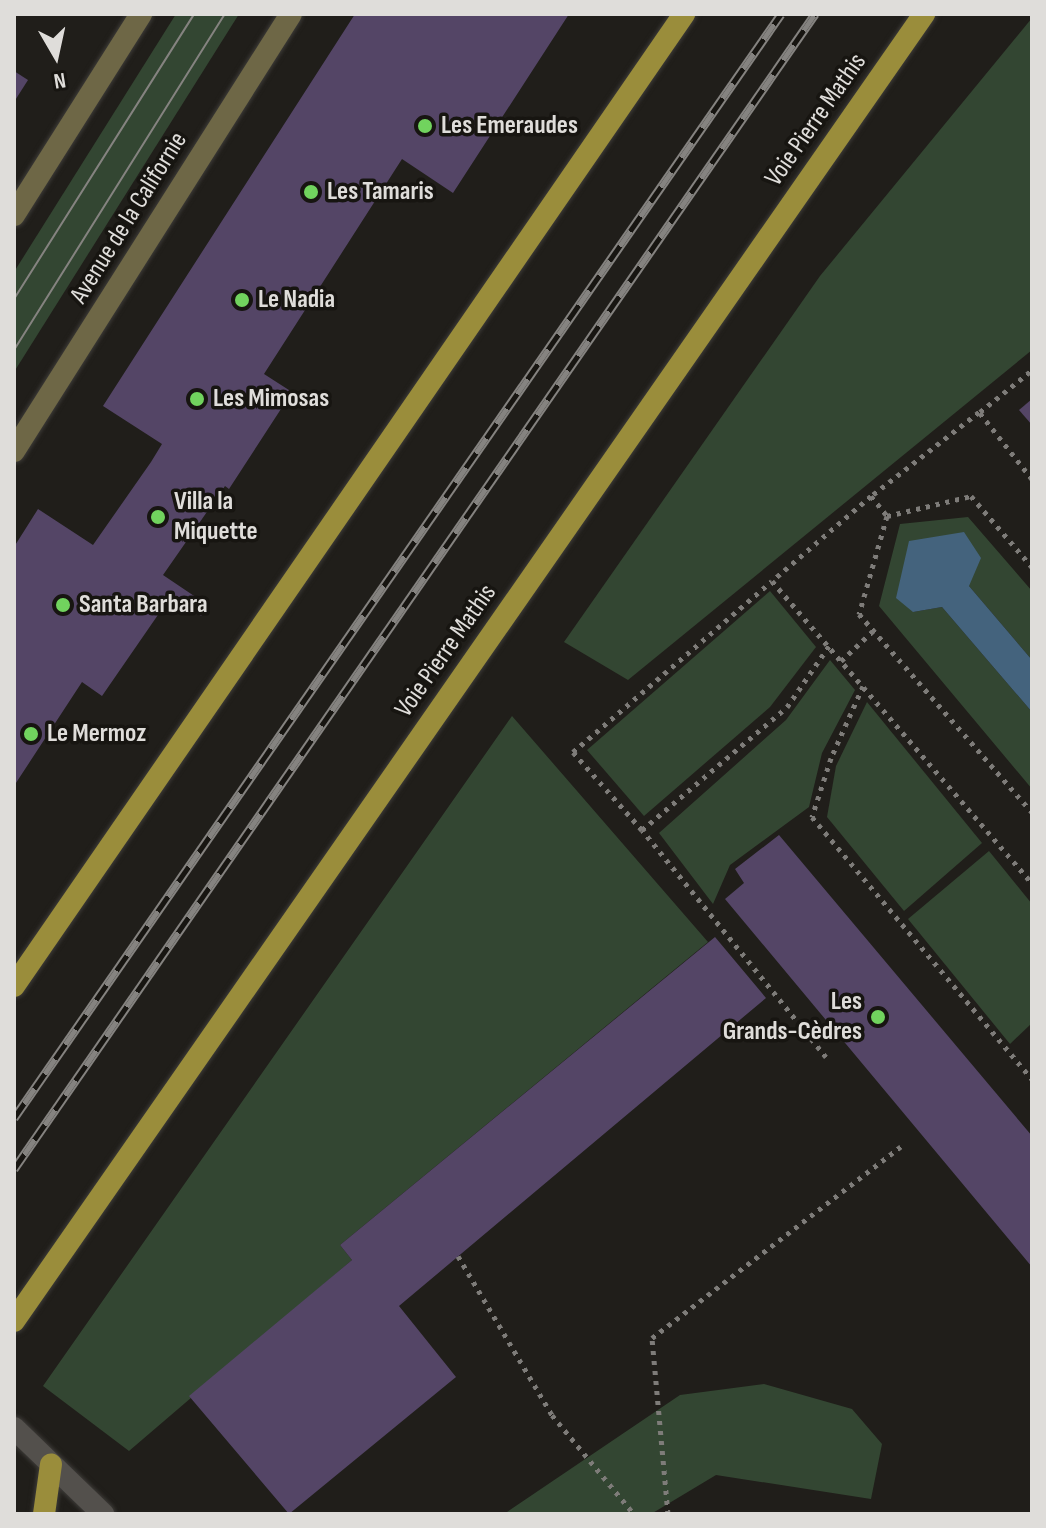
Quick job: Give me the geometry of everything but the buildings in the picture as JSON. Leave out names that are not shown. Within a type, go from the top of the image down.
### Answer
[{"type":"highway","points":[[14,986],[684,14]]},
{"type":"highway","name":"Voie Pierre Mathis","points":[[14,1321],[924,14]]},
{"type":"highway","points":[[44,1514],[51,1464]]},
{"type":"main road","points":[[14,215],[141,14]]},
{"type":"main road","name":"Avenue de la Californie","points":[[14,451],[291,14]]},
{"type":"street","points":[[14,1428],[103,1514]]},
{"type":"path","points":[[826,1057],[642,830],[573,752],[871,496],[1032,370]]},
{"type":"path","points":[[979,412],[1032,479]]},
{"type":"path","points":[[871,496],[887,516]]},
{"type":"path","points":[[887,516],[971,496],[1032,567]]},
{"type":"path","points":[[887,516],[859,614],[1032,812]]},
{"type":"path","points":[[772,581],[1032,883]]},
{"type":"path","points":[[841,661],[874,630]]},
{"type":"path","points":[[642,830],[787,707],[829,646]]},
{"type":"path","points":[[863,686],[831,758],[812,817],[1032,1079]]},
{"type":"path","points":[[668,1514],[652,1338],[901,1146]]},
{"type":"path","points":[[458,1256],[552,1415],[634,1514]]},
{"type":"green space","points":[[176,14],[239,14],[14,372],[14,272]]},
{"type":"green space","points":[[1032,18],[1032,350],[628,680],[564,642],[820,276]]},
{"type":"green space","points":[[968,517],[1032,591],[1032,660],[969,586],[913,612],[942,607],[1032,712],[1032,789],[879,606],[900,524]]},
{"type":"green space","points":[[770,591],[816,647],[770,707],[644,816],[587,750]]},
{"type":"green space","points":[[830,660],[855,690],[822,753],[809,807],[730,865],[713,904],[659,833],[786,720]]},
{"type":"green space","points":[[867,702],[982,843],[904,911],[827,817],[836,766]]},
{"type":"green space","points":[[512,716],[708,942],[340,1245],[352,1260],[129,1451],[43,1386]]},
{"type":"green space","points":[[989,851],[1032,904],[1032,1023],[1010,1044],[908,919]]},
{"type":"green space","points":[[764,1384],[852,1409],[882,1444],[871,1499],[716,1475],[651,1514],[504,1514],[680,1395]]},
{"type":"water","points":[[964,532],[981,558],[969,586],[1032,660],[1032,712],[942,607],[913,612],[896,598],[909,541]]},
{"type":"tram line","points":[[14,299],[194,14]]},
{"type":"tram line","points":[[14,350],[225,14]]},
{"type":"railway","points":[[14,1118],[781,14]]},
{"type":"railway","points":[[14,1169],[815,14]]},
{"type":"place","name":"Les Emeraudes","points":[[425,126]]},
{"type":"place","name":"Les Tamaris","points":[[311,192]]},
{"type":"place","name":"Le Nadia","points":[[242,300]]},
{"type":"place","name":"Les Mimosas","points":[[197,399]]},
{"type":"place","name":"Villa la Miquette","points":[[158,517]]},
{"type":"place","name":"Santa Barbara","points":[[63,605]]},
{"type":"place","name":"Le Mermoz","points":[[31,734]]},
{"type":"place","name":"Les Grands-Cèdres","points":[[878,1017]]}]
